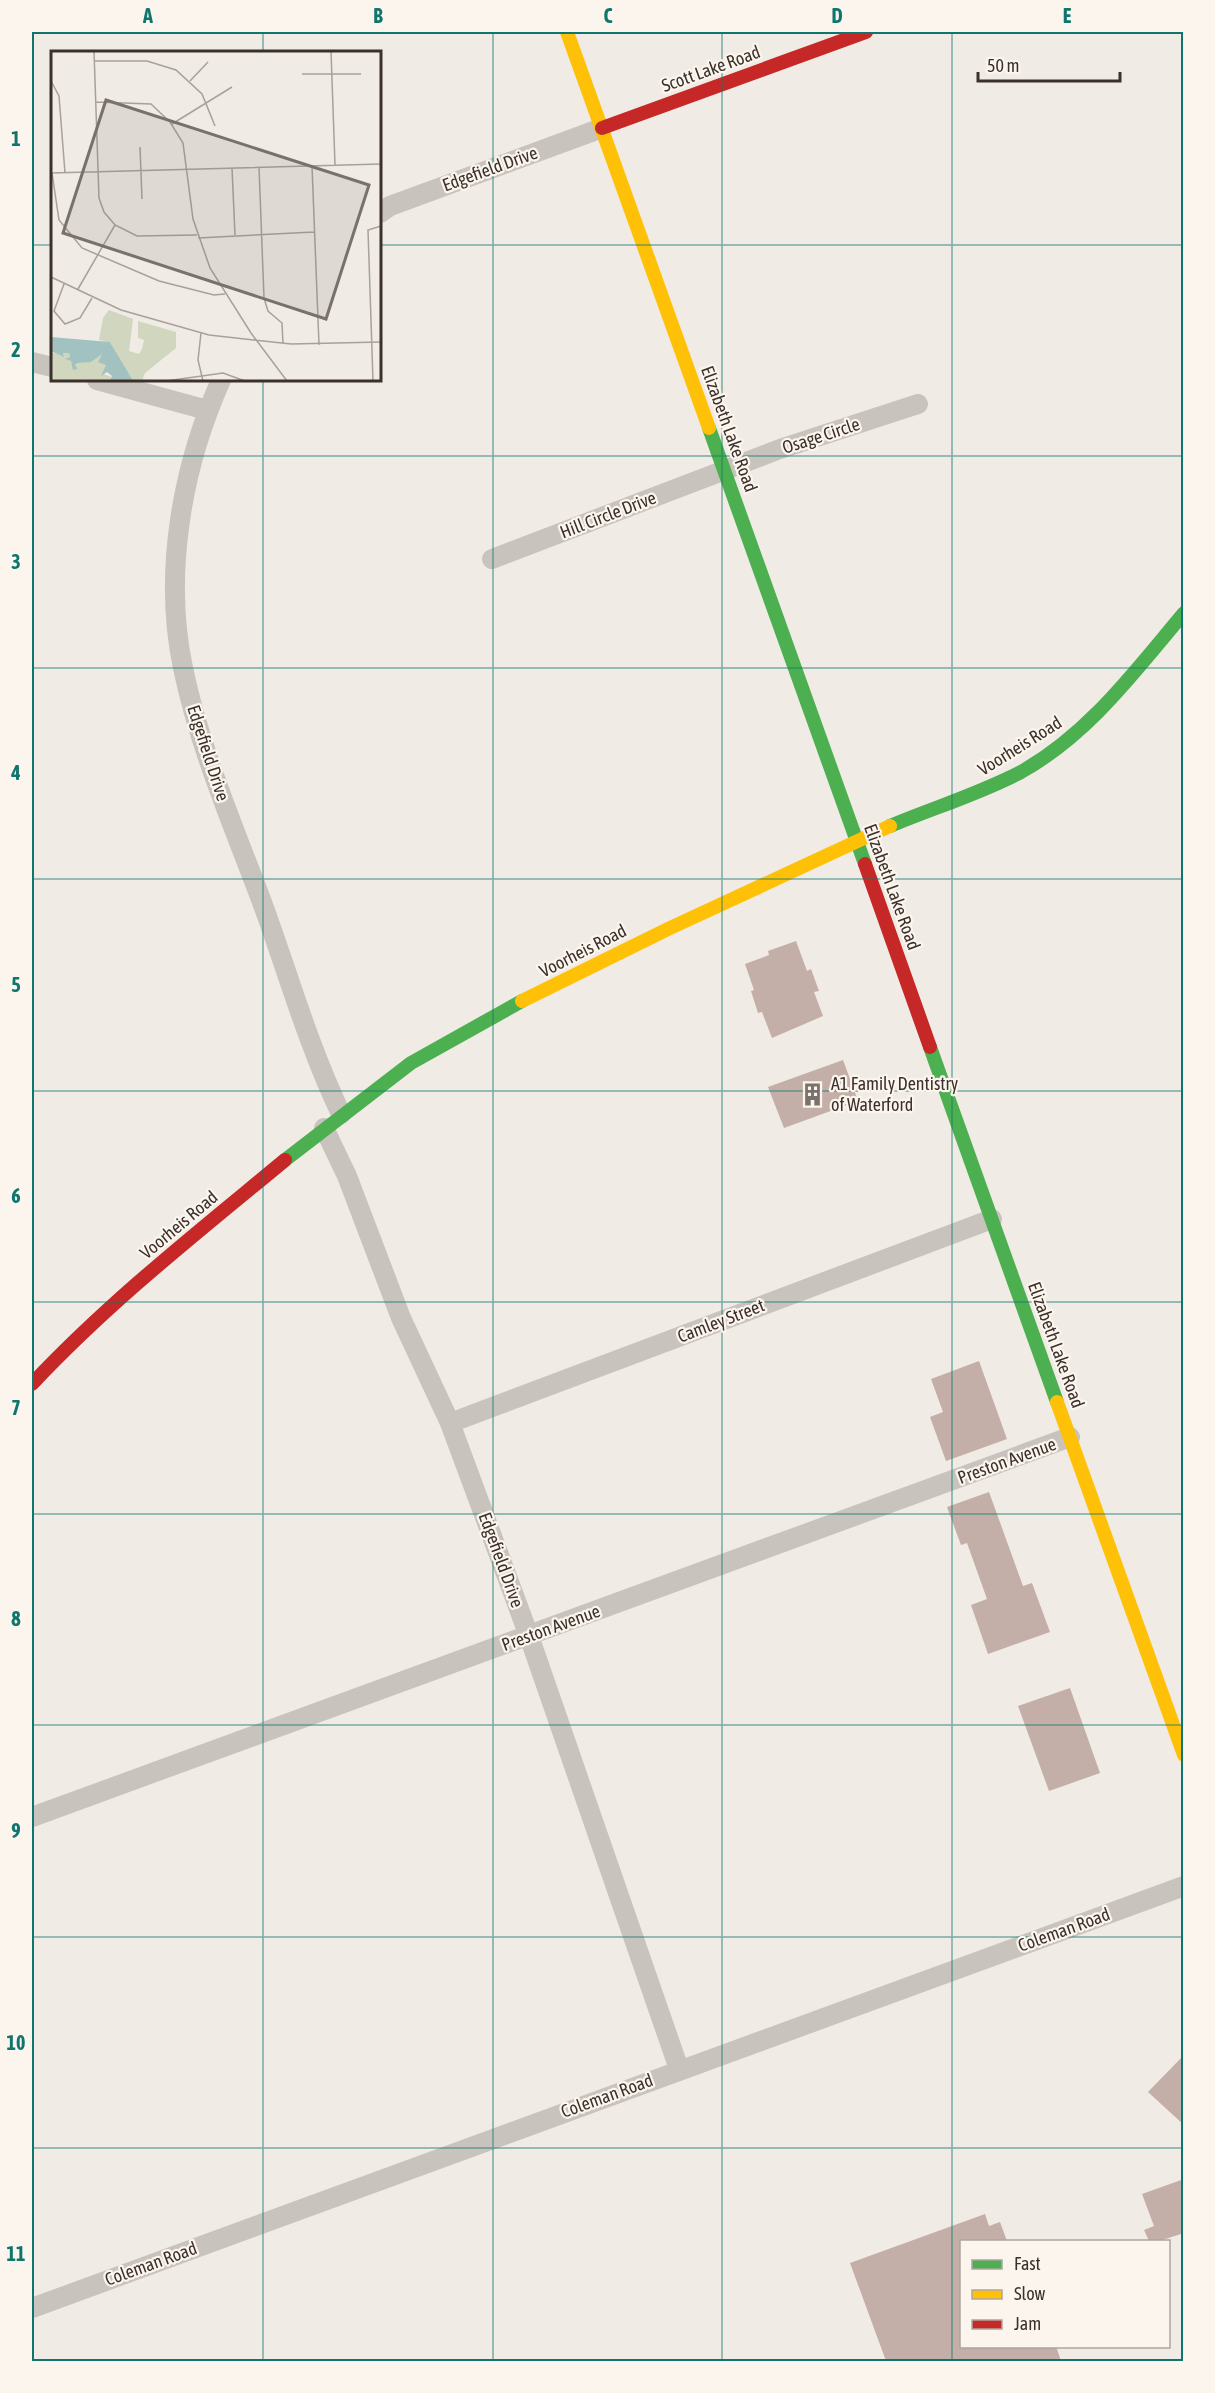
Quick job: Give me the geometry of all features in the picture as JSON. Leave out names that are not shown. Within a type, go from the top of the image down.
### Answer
[{"type":"main road","name":"Elizabeth Lake Road","points":[[567,32],[1184,1755]]},
{"type":"main road","name":"Scott Lake Road","points":[[602,128],[866,32]]},
{"type":"main road","name":"Voorheis Road","points":[[32,1384],[110,1308],[179,1247],[341,1114],[403,1069],[464,1030],[678,924],[910,817],[1000,783],[1062,745],[1105,706],[1184,613]]},
{"type":"street","name":"Edgefield Drive","points":[[381,212],[390,206],[602,128]]},
{"type":"street","points":[[32,362],[51,367]]},
{"type":"street","points":[[101,381],[207,410]]},
{"type":"street","name":"Edgefield Drive","points":[[221,381],[207,410],[188,476],[179,524],[176,616],[182,666],[194,714],[213,772],[264,907],[316,1063],[341,1114]]},
{"type":"street","name":"Osage Circle","points":[[724,470],[918,404]]},
{"type":"street","name":"Hill Circle Drive","points":[[492,560],[724,470]]},
{"type":"street","name":"Edgefield Drive","points":[[324,1128],[347,1176],[401,1318],[450,1423],[529,1636],[679,2069]]},
{"type":"street","name":"Camley Street","points":[[450,1423],[992,1219]]},
{"type":"street","name":"Preston Avenue","points":[[32,1817],[1070,1437]]},
{"type":"street","name":"Coleman Road","points":[[32,2308],[679,2069],[1184,1886]]},
{"type":"building","points":[[796,941],[807,971],[811,969],[819,991],[814,992],[823,1016],[772,1038],[762,1012],[758,1013],[751,991],[754,990],[745,964],[769,955],[768,951]]},
{"type":"building","name":"A1 Family Dentistry of Waterford","points":[[843,1060],[858,1101],[784,1128],[768,1087]]},
{"type":"building","points":[[979,1361],[1007,1439],[946,1461],[930,1417],[943,1412],[931,1379]]},
{"type":"building","points":[[989,1492],[1023,1586],[1032,1583],[1050,1632],[988,1654],[971,1605],[987,1599],[967,1543],[961,1545],[947,1507]]},
{"type":"building","points":[[1070,1688],[1100,1773],[1049,1791],[1018,1706]]},
{"type":"building","points":[[1184,2055],[1184,2125],[1148,2092]]},
{"type":"building","points":[[1184,2179],[1184,2233],[1162,2240],[1149,2240],[1144,2230],[1154,2226],[1142,2194]]},
{"type":"building","points":[[985,2214],[989,2226],[1000,2222],[1007,2240],[960,2240],[960,2348],[1057,2348],[1061,2361],[886,2361],[850,2263]]},
{"type":"traffic: fast","points":[[709,428],[865,864]]},
{"type":"traffic: fast","points":[[890,826],[989,787],[1046,757],[1110,700],[1184,613]]},
{"type":"traffic: fast","points":[[285,1160],[411,1063],[522,1001]]},
{"type":"traffic: fast","points":[[930,1047],[1057,1402]]},
{"type":"traffic: slow","points":[[567,32],[709,428]]},
{"type":"traffic: slow","points":[[522,1001],[670,928],[890,826]]},
{"type":"traffic: slow","points":[[1057,1402],[1184,1755]]},
{"type":"traffic: jam","points":[[602,128],[866,32]]},
{"type":"traffic: jam","points":[[865,864],[930,1047]]},
{"type":"traffic: jam","points":[[32,1384],[123,1296],[285,1160]]},
{"type":"place","name":"A1 Family Dentistry of Waterford","points":[[813,1094]]}]
